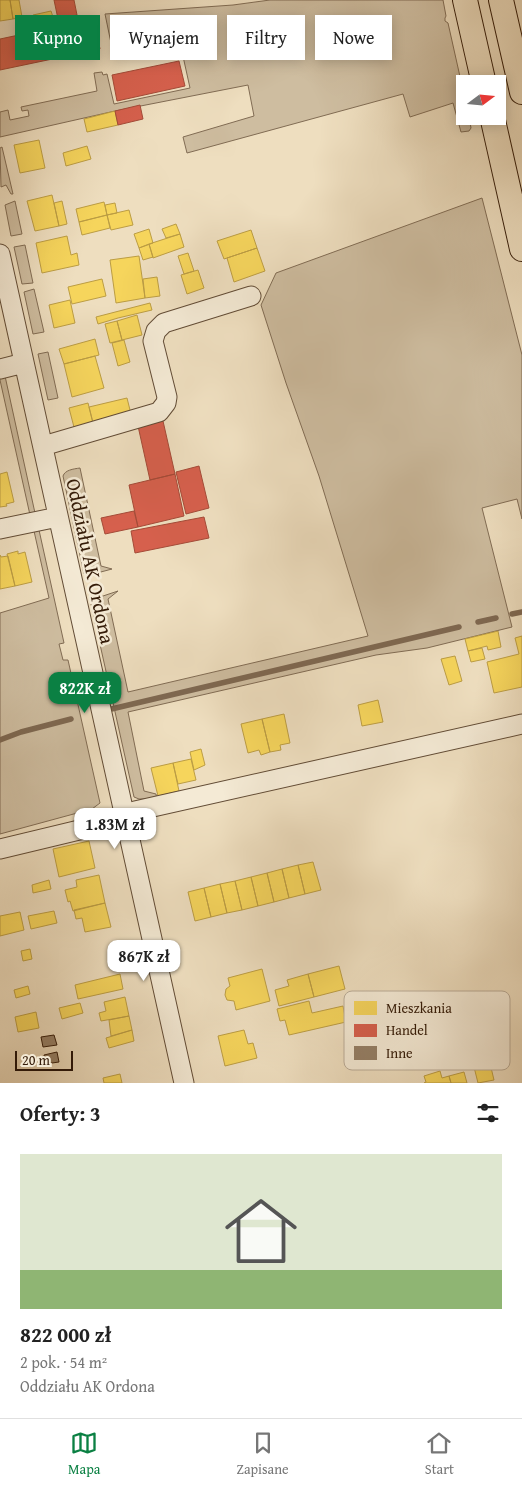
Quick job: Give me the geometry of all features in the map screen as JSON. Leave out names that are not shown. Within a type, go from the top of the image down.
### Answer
[{"type":"main road","points":[[465,0],[482,75]]},
{"type":"main road","points":[[501,0],[522,92]]},
{"type":"main road","points":[[494,125],[522,249]]},
{"type":"street","name":"Oddziału AK Ordona","points":[[0,254],[3,281],[43,446],[184,1083]]},
{"type":"street","points":[[43,446],[155,415],[166,403],[168,397],[153,341],[156,331],[164,323],[251,296]]},
{"type":"street","points":[[0,369],[24,363]]},
{"type":"street","points":[[0,529],[58,517]]},
{"type":"street","points":[[0,849],[125,819],[136,811],[522,724]]},
{"type":"shaded area","points":[[270,0],[443,0],[445,21],[448,23],[460,75],[456,75],[456,114],[453,103],[410,117],[403,94],[187,153],[183,137],[254,116],[248,85],[115,111],[0,137],[0,112],[8,110],[10,120],[29,116],[28,110],[22,111],[21,107],[97,91],[94,73],[102,72],[103,75],[107,74],[114,104],[190,88],[184,60],[217,60],[217,15],[110,15],[110,38],[105,14],[233,5]]},
{"type":"shaded area","points":[[459,125],[470,125],[469,131],[461,132]]},
{"type":"shaded area","points":[[2,147],[13,194],[11,194],[6,185],[1,187],[0,148]]},
{"type":"shaded area","points":[[482,198],[522,355],[522,519],[517,499],[482,508],[512,627],[427,648],[376,655],[128,712],[144,791],[156,794],[157,800],[146,802],[145,799],[134,797],[91,604],[100,597],[118,591],[108,599],[128,692],[368,636],[319,476],[261,305],[276,273]]},
{"type":"shaded area","points":[[15,201],[22,234],[11,236],[5,205]]},
{"type":"shaded area","points":[[25,245],[33,283],[22,284],[14,247]]},
{"type":"shaded area","points":[[34,289],[44,332],[33,334],[24,292]]},
{"type":"shaded area","points":[[48,352],[58,398],[48,400],[38,354]]},
{"type":"shaded area","points":[[5,376],[35,513],[30,515],[0,380],[0,377]]},
{"type":"shaded area","points":[[80,468],[101,566],[112,569],[97,573],[84,574],[63,476],[67,471]]},
{"type":"shaded area","points":[[39,530],[64,643],[59,644],[63,660],[68,660],[100,803],[92,809],[0,834],[0,613],[49,598],[34,531]]},
{"type":"building: Mieszkania","points":[[0,0],[10,0],[13,19],[0,21]]},
{"type":"building: Mieszkania","points":[[10,0],[19,0],[22,15],[15,15],[15,19],[13,19]]},
{"type":"building: Mieszkania","points":[[51,11],[52,15],[33,15]]},
{"type":"building: Mieszkania","points":[[115,111],[118,125],[87,132],[84,119]]},
{"type":"building: Mieszkania","points":[[39,140],[45,168],[20,173],[14,145]]},
{"type":"building: Mieszkania","points":[[87,146],[91,159],[66,166],[63,153]]},
{"type":"building: Mieszkania","points":[[52,195],[59,226],[35,231],[27,201]]},
{"type":"building: Mieszkania","points":[[62,201],[67,224],[59,226],[54,203]]},
{"type":"building: Mieszkania","points":[[104,202],[107,215],[79,222],[76,209]]},
{"type":"building: Mieszkania","points":[[115,203],[117,213],[107,215],[105,205]]},
{"type":"building: Mieszkania","points":[[129,210],[133,225],[111,230],[107,215]]},
{"type":"building: Mieszkania","points":[[107,215],[110,228],[82,235],[79,222]]},
{"type":"building: Mieszkania","points":[[176,224],[180,234],[166,238],[162,229]]},
{"type":"building: Mieszkania","points":[[149,229],[153,243],[139,248],[134,234]]},
{"type":"building: Mieszkania","points":[[251,230],[257,248],[224,259],[217,241]]},
{"type":"building: Mieszkania","points":[[180,234],[184,247],[153,258],[149,244]]},
{"type":"building: Mieszkania","points":[[67,236],[71,255],[77,253],[79,265],[42,273],[36,243]]},
{"type":"building: Mieszkania","points":[[149,244],[153,257],[143,260],[139,248]]},
{"type":"building: Mieszkania","points":[[257,248],[265,271],[234,282],[227,258]]},
{"type":"building: Mieszkania","points":[[188,253],[194,271],[184,274],[178,256]]},
{"type":"building: Mieszkania","points":[[139,256],[145,298],[116,303],[110,260]]},
{"type":"building: Mieszkania","points":[[198,270],[204,288],[187,294],[181,275]]},
{"type":"building: Mieszkania","points":[[157,277],[160,296],[145,298],[143,279]]},
{"type":"building: Mieszkania","points":[[102,279],[106,296],[72,304],[68,287]]},
{"type":"building: Mieszkania","points":[[70,300],[75,323],[54,328],[49,305]]},
{"type":"building: Mieszkania","points":[[150,303],[152,310],[98,324],[96,317]]},
{"type":"building: Mieszkania","points":[[137,315],[142,335],[122,340],[117,321]]},
{"type":"building: Mieszkania","points":[[117,321],[122,340],[110,343],[105,324]]},
{"type":"building: Mieszkania","points":[[95,339],[99,355],[64,364],[59,349]]},
{"type":"building: Mieszkania","points":[[124,340],[130,362],[118,366],[112,343]]},
{"type":"building: Mieszkania","points":[[95,356],[104,388],[72,397],[64,364]]},
{"type":"building: Mieszkania","points":[[127,398],[132,418],[94,427],[89,407]]},
{"type":"building: Mieszkania","points":[[88,403],[94,427],[75,431],[69,408]]},
{"type":"building: Mieszkania","points":[[7,472],[14,502],[0,507],[0,474]]},
{"type":"building: Mieszkania","points":[[18,551],[18,554],[25,552],[32,582],[15,586],[7,554]]},
{"type":"building: Mieszkania","points":[[0,555],[1,557],[8,556],[15,586],[0,589]]},
{"type":"building: Mieszkania","points":[[498,631],[501,647],[488,650],[487,646],[468,651],[465,639]]},
{"type":"building: Mieszkania","points":[[522,636],[522,687],[494,693],[487,662],[519,654],[515,638]]},
{"type":"building: Mieszkania","points":[[482,648],[485,659],[471,662],[468,651]]},
{"type":"building: Mieszkania","points":[[455,656],[462,681],[449,685],[441,659]]},
{"type":"building: Mieszkania","points":[[378,700],[383,722],[362,726],[358,705]]},
{"type":"building: Mieszkania","points":[[284,714],[290,743],[280,745],[281,750],[270,752],[262,719]]},
{"type":"building: Mieszkania","points":[[262,719],[270,752],[261,755],[259,750],[248,753],[241,724]]},
{"type":"building: Mieszkania","points":[[201,749],[205,765],[194,770],[190,752]]},
{"type":"building: Mieszkania","points":[[191,759],[196,780],[178,784],[173,763]]},
{"type":"building: Mieszkania","points":[[173,763],[179,791],[158,796],[151,768]]},
{"type":"building: Mieszkania","points":[[89,841],[95,868],[59,877],[53,849]]},
{"type":"building: Mieszkania","points":[[313,862],[321,890],[305,894],[298,865]]},
{"type":"building: Mieszkania","points":[[298,865],[305,894],[289,898],[282,869]]},
{"type":"building: Mieszkania","points":[[282,869],[289,898],[274,902],[267,873]]},
{"type":"building: Mieszkania","points":[[267,873],[274,902],[258,906],[251,877]]},
{"type":"building: Mieszkania","points":[[99,875],[105,903],[73,911],[65,890],[77,887],[76,880]]},
{"type":"building: Mieszkania","points":[[251,877],[258,906],[242,910],[235,881]]},
{"type":"building: Mieszkania","points":[[49,880],[51,889],[33,893],[32,885]]},
{"type":"building: Mieszkania","points":[[235,881],[242,910],[227,913],[220,884]]},
{"type":"building: Mieszkania","points":[[220,884],[227,913],[211,917],[204,888]]},
{"type":"building: Mieszkania","points":[[204,888],[211,917],[195,921],[188,892]]},
{"type":"building: Mieszkania","points":[[105,903],[111,927],[85,932],[82,918],[76,919],[74,910]]},
{"type":"building: Mieszkania","points":[[54,911],[57,923],[31,929],[28,916]]},
{"type":"building: Mieszkania","points":[[20,912],[24,930],[0,936],[0,916]]},
{"type":"building: Mieszkania","points":[[30,949],[32,959],[23,961],[21,951]]},
{"type":"building: Mieszkania","points":[[339,966],[345,989],[314,997],[308,974]]},
{"type":"building: Mieszkania","points":[[262,969],[270,1001],[236,1010],[234,1001],[227,1000],[225,995],[226,989],[230,986],[228,978]]},
{"type":"building: Mieszkania","points":[[120,974],[123,989],[78,999],[75,985]]},
{"type":"building: Mieszkania","points":[[308,974],[314,997],[279,1006],[275,990],[289,986],[287,980]]},
{"type":"building: Mieszkania","points":[[28,986],[30,994],[16,998],[14,990]]},
{"type":"building: Mieszkania","points":[[125,997],[129,1016],[101,1021],[99,1013],[106,1011],[104,1002]]},
{"type":"building: Mieszkania","points":[[309,1001],[312,1013],[343,1006],[344,1022],[289,1035],[285,1020],[280,1021],[277,1009]]},
{"type":"building: Mieszkania","points":[[80,1003],[83,1013],[62,1019],[59,1008]]},
{"type":"building: Mieszkania","points":[[36,1012],[39,1028],[18,1032],[15,1017]]},
{"type":"building: Mieszkania","points":[[129,1016],[132,1030],[111,1036],[109,1020]]},
{"type":"building: Mieszkania","points":[[132,1030],[134,1041],[109,1048],[106,1038]]},
{"type":"building: Mieszkania","points":[[244,1030],[248,1044],[253,1043],[257,1058],[225,1066],[218,1036]]},
{"type":"building: Mieszkania","points":[[475,1070],[492,1070],[494,1080],[478,1083]]},
{"type":"building: Mieszkania","points":[[440,1071],[442,1078],[449,1076],[451,1083],[424,1083],[426,1082],[424,1076]]},
{"type":"building: Mieszkania","points":[[464,1072],[467,1083],[451,1083],[449,1076]]},
{"type":"building: Mieszkania","points":[[120,1074],[122,1083],[104,1083],[103,1078]]},
{"type":"building: Handel","points":[[54,0],[74,0],[77,15],[57,15]]},
{"type":"building: Handel","points":[[15,36],[15,60],[48,60],[0,70],[0,39]]},
{"type":"building: Handel","points":[[179,61],[185,86],[117,101],[112,75]]},
{"type":"building: Handel","points":[[140,105],[143,119],[118,125],[115,111]]},
{"type":"building: Handel","points":[[163,421],[175,474],[150,480],[138,426]]},
{"type":"building: Handel","points":[[199,466],[209,508],[186,514],[176,472]]},
{"type":"building: Handel","points":[[175,474],[184,516],[138,527],[129,485]]},
{"type":"building: Handel","points":[[134,511],[138,527],[105,534],[101,518]]},
{"type":"building: Handel","points":[[204,517],[209,538],[135,553],[131,531]]},
{"type":"building: Inne","points":[[54,1035],[57,1045],[43,1047],[41,1037]]},
{"type":"building: Inne","points":[[57,1052],[59,1062],[45,1064],[44,1055]]},
{"type":"waterway","points":[[512,614],[522,612]]},
{"type":"waterway","points":[[478,622],[496,618]]},
{"type":"waterway","points":[[103,711],[459,627]]},
{"type":"waterway","points":[[0,740],[21,732],[71,719]]}]
